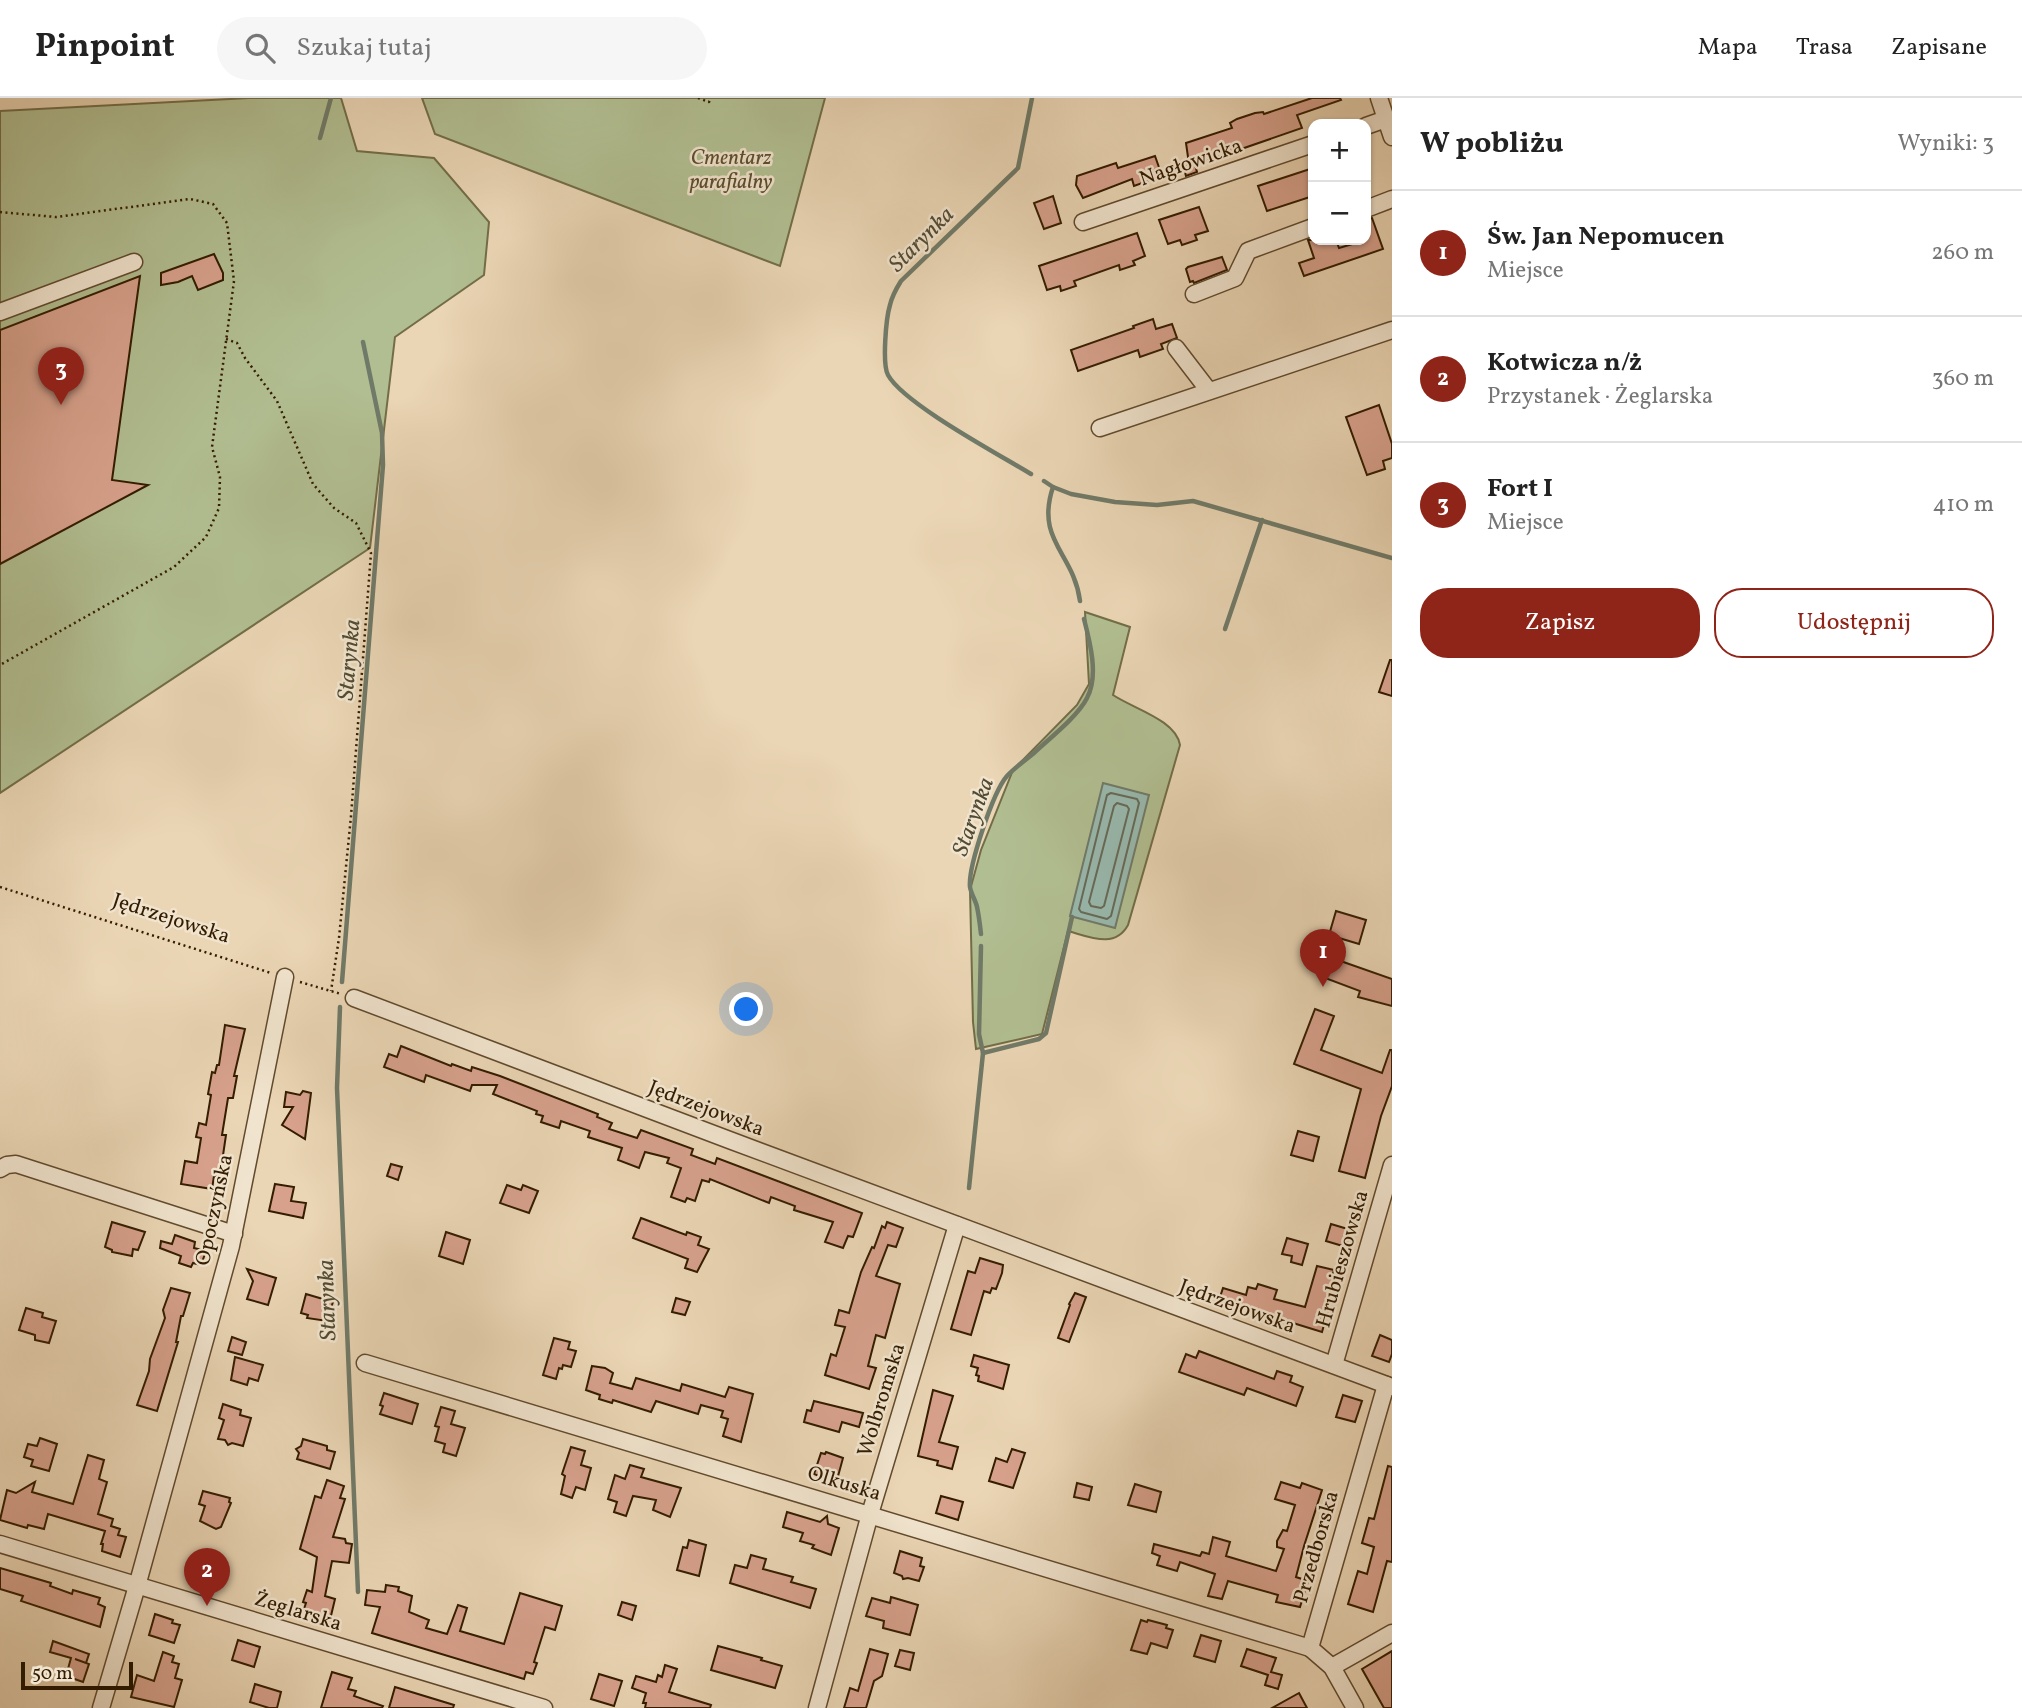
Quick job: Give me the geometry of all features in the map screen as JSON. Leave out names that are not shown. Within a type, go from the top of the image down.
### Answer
[{"type":"street","points":[[1379,98],[1392,137]]},
{"type":"street","points":[[1371,124],[1386,119]]},
{"type":"street","name":"Nagłowicka","points":[[1083,222],[1308,146]]},
{"type":"street","points":[[1371,207],[1392,199]]},
{"type":"street","points":[[1195,294],[1235,278],[1248,250],[1308,229]]},
{"type":"street","points":[[0,312],[134,262]]},
{"type":"street","points":[[1100,428],[1392,330]]},
{"type":"street","points":[[1176,348],[1209,391]]},
{"type":"street","name":"Opoczyńska","points":[[101,1708],[233,1234],[285,977]]},
{"type":"street","name":"Jędrzejowska","points":[[354,998],[1389,1386]]},
{"type":"street","points":[[0,1169],[16,1164],[233,1234]]},
{"type":"street","name":"Hrubieszowska","points":[[1335,1366],[1392,1165]]},
{"type":"street","name":"Wolbromska","points":[[817,1708],[870,1514],[957,1225]]},
{"type":"street","name":"Olkuska","points":[[365,1363],[1310,1648]]},
{"type":"street","name":"Przedborska","points":[[1310,1648],[1389,1386]]},
{"type":"street","name":"Żeglarska","points":[[0,1544],[544,1708]]},
{"type":"street","points":[[1332,1667],[1392,1633]]},
{"type":"street","points":[[1310,1648],[1332,1667],[1355,1708]]},
{"type":"path","points":[[698,98],[709,102],[711,98]]},
{"type":"path","points":[[0,212],[56,217],[190,199],[213,204],[227,223],[234,281],[212,447],[219,477],[219,508],[206,537],[174,566],[0,665]]},
{"type":"path","points":[[226,339],[237,343],[277,401],[313,484],[334,508],[356,523],[371,553],[351,816],[331,991]]},
{"type":"path","name":"Jędrzejowska","points":[[0,887],[354,998]]},
{"type":"green space","points":[[249,98],[341,98],[357,151],[434,158],[489,222],[484,275],[395,337],[370,548],[0,793],[0,111]]},
{"type":"green space","name":"Cmentarz parafialny","points":[[422,98],[825,98],[780,266],[435,134]]},
{"type":"green space","points":[[1085,612],[1130,627],[1113,695],[1163,722],[1177,736],[1180,745],[1128,925],[1123,932],[1109,939],[1068,931],[1042,1034],[976,1049],[970,890],[981,850],[1013,770],[1077,705],[1089,684]]},
{"type":"water","points":[[1103,783],[1149,795],[1115,928],[1070,916]]},
{"type":"building","points":[[1312,98],[1341,100],[1297,115],[1302,128],[1195,165],[1197,172],[1186,176],[1183,166],[1189,164],[1186,143],[1232,128],[1230,123],[1237,119],[1255,113],[1264,114]]},
{"type":"building","points":[[1155,156],[1162,176],[1134,186],[1132,179],[1083,198],[1076,185],[1077,176],[1116,163],[1118,168]]},
{"type":"building","points":[[1308,170],[1308,198],[1267,211],[1258,186]]},
{"type":"building","points":[[1053,196],[1061,223],[1044,229],[1034,203]]},
{"type":"building","points":[[1199,207],[1208,231],[1195,235],[1197,240],[1182,245],[1180,240],[1168,244],[1159,220]]},
{"type":"building","points":[[1371,218],[1383,249],[1304,276],[1299,263],[1314,258],[1310,245],[1338,245],[1339,248],[1371,245]]},
{"type":"building","points":[[1137,233],[1145,256],[1133,261],[1135,265],[1120,270],[1119,265],[1074,281],[1076,286],[1061,291],[1060,286],[1047,290],[1039,266]]},
{"type":"building","points":[[214,254],[223,273],[223,280],[198,290],[192,276],[161,285],[161,273]]},
{"type":"building","points":[[1222,257],[1227,270],[1194,283],[1190,282],[1186,269],[1188,267]]},
{"type":"building","points":[[140,276],[112,480],[148,485],[0,564],[0,330]]},
{"type":"building","points":[[1153,319],[1156,329],[1172,324],[1177,338],[1161,344],[1163,349],[1140,357],[1138,350],[1078,371],[1071,350]]},
{"type":"building","points":[[1379,405],[1392,444],[1392,458],[1383,461],[1385,469],[1367,475],[1346,417]]},
{"type":"building","points":[[1392,660],[1392,696],[1379,692]]},
{"type":"building","points":[[1336,911],[1366,920],[1359,944],[1329,935]]},
{"type":"building","points":[[1332,958],[1392,979],[1392,1006],[1358,997],[1360,991],[1325,978]]},
{"type":"building","points":[[1315,1009],[1334,1016],[1321,1050],[1382,1073],[1392,1050],[1392,1086],[1381,1116],[1365,1178],[1339,1171],[1361,1089],[1294,1064]]},
{"type":"building","points":[[225,1025],[245,1029],[234,1076],[237,1076],[233,1098],[228,1098],[222,1135],[226,1135],[221,1169],[218,1168],[217,1176],[214,1176],[212,1189],[181,1184],[185,1161],[197,1163],[201,1138],[196,1137],[199,1123],[206,1125],[212,1072],[215,1073],[219,1065]]},
{"type":"building","points":[[401,1046],[451,1066],[452,1064],[471,1071],[472,1067],[500,1076],[598,1114],[597,1117],[612,1123],[609,1129],[637,1138],[641,1130],[693,1149],[691,1155],[715,1164],[717,1158],[862,1213],[853,1237],[848,1236],[843,1248],[825,1242],[833,1222],[794,1210],[795,1206],[771,1197],[769,1203],[710,1179],[709,1182],[702,1180],[695,1201],[687,1198],[685,1202],[671,1197],[681,1168],[667,1163],[669,1158],[645,1152],[639,1168],[618,1160],[622,1148],[588,1137],[590,1131],[561,1121],[559,1128],[541,1122],[543,1116],[536,1114],[537,1111],[493,1094],[497,1085],[472,1085],[470,1091],[426,1075],[424,1082],[384,1067],[389,1054],[397,1057]]},
{"type":"building","points":[[303,1091],[311,1093],[305,1139],[282,1125],[293,1107],[284,1107],[286,1092],[300,1095]]},
{"type":"building","points":[[1298,1131],[1319,1137],[1313,1161],[1291,1155]]},
{"type":"building","points":[[391,1164],[402,1167],[398,1180],[387,1176]]},
{"type":"building","points":[[275,1184],[294,1187],[291,1201],[306,1203],[303,1218],[269,1211]]},
{"type":"building","points":[[507,1185],[521,1190],[523,1185],[538,1191],[529,1213],[500,1203]]},
{"type":"building","points":[[641,1218],[686,1235],[687,1232],[701,1237],[698,1245],[709,1249],[697,1272],[685,1268],[688,1259],[633,1238]]},
{"type":"building","points":[[112,1222],[145,1232],[138,1250],[133,1249],[132,1256],[112,1252],[105,1247]]},
{"type":"building","points":[[887,1222],[903,1228],[896,1247],[888,1245],[876,1276],[900,1284],[885,1338],[876,1335],[868,1366],[876,1368],[869,1389],[825,1375],[831,1354],[836,1356],[845,1327],[835,1325],[839,1310],[849,1313],[861,1272],[882,1226],[885,1228]]},
{"type":"building","points":[[1331,1224],[1351,1230],[1346,1247],[1326,1241]]},
{"type":"building","points":[[446,1232],[470,1240],[463,1264],[439,1256]]},
{"type":"building","points":[[175,1235],[195,1242],[194,1248],[206,1251],[201,1265],[193,1263],[191,1267],[179,1263],[181,1256],[160,1248],[161,1241],[172,1244]]},
{"type":"building","points":[[1287,1238],[1308,1244],[1302,1265],[1291,1262],[1292,1256],[1282,1254]]},
{"type":"building","points":[[980,1258],[1003,1265],[996,1289],[992,1288],[990,1293],[984,1291],[971,1335],[951,1329],[968,1271],[975,1273]]},
{"type":"building","points":[[1317,1266],[1334,1270],[1332,1277],[1337,1278],[1322,1332],[1219,1300],[1223,1288],[1246,1295],[1248,1287],[1256,1289],[1258,1284],[1277,1290],[1274,1299],[1305,1307]]},
{"type":"building","points":[[247,1269],[276,1278],[268,1305],[247,1299],[253,1281]]},
{"type":"building","points":[[171,1288],[190,1293],[181,1316],[178,1342],[157,1411],[137,1405],[165,1318],[163,1310]]},
{"type":"building","points":[[1075,1293],[1086,1297],[1069,1342],[1058,1338]]},
{"type":"building","points":[[306,1294],[333,1302],[327,1321],[307,1318],[308,1315],[301,1313]]},
{"type":"building","points":[[676,1298],[690,1302],[685,1315],[672,1312]]},
{"type":"building","points":[[26,1308],[43,1313],[42,1317],[56,1321],[49,1343],[35,1340],[35,1335],[19,1330]]},
{"type":"building","points":[[1380,1335],[1392,1340],[1389,1362],[1372,1356]]},
{"type":"building","points":[[232,1337],[246,1342],[242,1355],[228,1351]]},
{"type":"building","points":[[554,1338],[570,1342],[568,1349],[576,1351],[571,1367],[563,1365],[562,1369],[559,1368],[556,1379],[543,1375]]},
{"type":"building","points":[[1199,1351],[1274,1379],[1277,1371],[1292,1376],[1290,1382],[1303,1387],[1296,1406],[1247,1388],[1244,1395],[1179,1372],[1186,1354],[1196,1358]]},
{"type":"building","points":[[974,1355],[1009,1365],[1003,1389],[978,1381],[978,1368],[971,1366]]},
{"type":"building","points":[[235,1357],[263,1365],[258,1381],[249,1378],[247,1385],[231,1380]]},
{"type":"building","points":[[592,1366],[605,1368],[613,1373],[610,1383],[632,1389],[636,1378],[680,1391],[682,1384],[725,1397],[729,1387],[753,1394],[741,1442],[723,1436],[728,1419],[721,1417],[723,1411],[701,1405],[698,1414],[656,1401],[651,1412],[613,1400],[612,1403],[599,1399],[600,1395],[586,1390]]},
{"type":"building","points":[[933,1390],[953,1396],[939,1442],[958,1447],[952,1469],[937,1465],[938,1461],[918,1456]]},
{"type":"building","points":[[384,1393],[418,1404],[412,1424],[380,1414]]},
{"type":"building","points":[[1343,1395],[1362,1401],[1355,1422],[1336,1417]]},
{"type":"building","points":[[814,1401],[863,1413],[859,1427],[842,1422],[839,1432],[804,1422],[807,1410],[811,1411]]},
{"type":"building","points":[[223,1404],[241,1410],[240,1415],[251,1418],[243,1446],[232,1443],[228,1445],[225,1440],[218,1439],[224,1420],[219,1418]]},
{"type":"building","points":[[441,1407],[455,1411],[451,1424],[465,1428],[456,1456],[443,1452],[445,1444],[435,1441],[439,1427],[435,1426]]},
{"type":"building","points":[[40,1438],[57,1444],[49,1471],[31,1466],[33,1460],[24,1457],[28,1444],[37,1446]]},
{"type":"building","points":[[303,1439],[327,1446],[327,1450],[335,1452],[330,1469],[297,1459],[299,1453],[296,1449],[301,1446]]},
{"type":"building","points":[[571,1447],[585,1451],[581,1465],[591,1468],[585,1490],[576,1487],[572,1498],[561,1494],[565,1476],[562,1474]]},
{"type":"building","points":[[1012,1449],[1025,1453],[1013,1488],[989,1481],[996,1458],[1007,1462]]},
{"type":"building","points":[[821,1453],[843,1458],[837,1480],[814,1474]]},
{"type":"building","points":[[88,1455],[104,1460],[99,1479],[107,1482],[98,1514],[113,1519],[111,1526],[120,1529],[118,1535],[126,1537],[120,1557],[102,1551],[105,1531],[48,1514],[44,1529],[28,1525],[27,1528],[0,1520],[7,1490],[16,1493],[35,1482],[32,1492],[73,1504]]},
{"type":"building","points":[[630,1465],[644,1469],[641,1477],[681,1488],[670,1517],[653,1510],[656,1500],[633,1496],[626,1516],[614,1512],[617,1502],[608,1499],[615,1475],[625,1479]]},
{"type":"building","points":[[1388,1466],[1392,1467],[1392,1562],[1387,1561],[1373,1612],[1348,1604],[1358,1571],[1367,1574],[1374,1547],[1362,1543],[1369,1518],[1374,1519]]},
{"type":"building","points":[[327,1480],[344,1486],[340,1498],[345,1499],[333,1537],[345,1539],[346,1543],[352,1544],[349,1563],[332,1561],[325,1596],[335,1599],[330,1620],[303,1612],[307,1590],[312,1592],[317,1557],[300,1549],[315,1496],[321,1498]]},
{"type":"building","points":[[1281,1482],[1300,1488],[1302,1483],[1322,1490],[1296,1577],[1308,1581],[1300,1607],[1276,1602],[1278,1595],[1228,1581],[1222,1599],[1208,1596],[1215,1574],[1180,1562],[1177,1571],[1157,1565],[1160,1556],[1152,1553],[1154,1544],[1200,1556],[1202,1552],[1209,1554],[1213,1537],[1230,1542],[1226,1556],[1276,1571],[1284,1549],[1277,1547],[1277,1541],[1283,1530],[1287,1531],[1295,1505],[1275,1499]]},
{"type":"building","points":[[1077,1483],[1092,1487],[1089,1500],[1074,1497]]},
{"type":"building","points":[[1135,1484],[1161,1492],[1156,1512],[1128,1505]]},
{"type":"building","points":[[203,1491],[230,1498],[231,1503],[221,1527],[216,1529],[200,1521],[205,1506],[199,1504]]},
{"type":"building","points":[[941,1496],[963,1502],[958,1520],[936,1513]]},
{"type":"building","points":[[787,1512],[820,1522],[827,1516],[828,1524],[839,1528],[831,1555],[812,1548],[814,1545],[800,1541],[803,1533],[783,1527]]},
{"type":"building","points":[[689,1540],[706,1545],[699,1576],[677,1570],[683,1547],[687,1548]]},
{"type":"building","points":[[900,1551],[922,1558],[920,1566],[924,1567],[919,1581],[903,1579],[894,1573]]},
{"type":"building","points":[[751,1555],[766,1559],[763,1569],[793,1577],[791,1582],[816,1589],[810,1608],[730,1583],[735,1565],[747,1568]]},
{"type":"building","points":[[0,1568],[51,1583],[50,1586],[72,1594],[73,1590],[100,1598],[98,1604],[105,1607],[100,1627],[21,1601],[23,1596],[0,1589]]},
{"type":"building","points":[[386,1585],[399,1587],[398,1591],[412,1596],[409,1612],[429,1620],[426,1628],[447,1634],[458,1605],[467,1608],[460,1631],[504,1644],[520,1593],[562,1606],[555,1630],[545,1627],[533,1674],[526,1672],[524,1679],[372,1633],[380,1607],[365,1605],[367,1590],[385,1592]]},
{"type":"building","points":[[891,1597],[918,1605],[910,1635],[883,1628],[884,1621],[866,1616],[872,1598],[890,1603]]},
{"type":"building","points":[[622,1602],[636,1606],[632,1620],[618,1615]]},
{"type":"building","points":[[155,1614],[180,1625],[174,1643],[149,1635]]},
{"type":"building","points":[[1141,1620],[1167,1625],[1166,1628],[1173,1630],[1167,1648],[1151,1643],[1147,1654],[1131,1650]]},
{"type":"building","points":[[1201,1635],[1221,1641],[1215,1662],[1194,1656]]},
{"type":"building","points":[[238,1640],[260,1647],[254,1667],[232,1660]]},
{"type":"building","points":[[53,1641],[89,1654],[83,1682],[66,1676],[71,1658],[50,1652]]},
{"type":"building","points":[[718,1646],[782,1666],[775,1688],[711,1670]]},
{"type":"building","points":[[870,1649],[888,1654],[882,1676],[874,1681],[866,1708],[844,1708],[850,1688],[858,1691]]},
{"type":"building","points":[[1247,1649],[1276,1658],[1271,1672],[1282,1675],[1278,1689],[1265,1685],[1268,1675],[1241,1666]]},
{"type":"building","points":[[900,1650],[914,1653],[910,1670],[895,1666]]},
{"type":"building","points":[[1392,1651],[1392,1708],[1384,1708],[1362,1669]]},
{"type":"building","points":[[163,1652],[174,1656],[172,1662],[179,1664],[175,1678],[182,1680],[174,1707],[131,1697],[137,1675],[154,1681]]},
{"type":"building","points":[[665,1665],[677,1669],[669,1692],[711,1705],[710,1708],[645,1708],[646,1703],[643,1703],[646,1693],[632,1688],[636,1676],[656,1682],[658,1675],[662,1677]]},
{"type":"building","points":[[332,1672],[352,1678],[348,1689],[356,1691],[354,1696],[383,1706],[382,1708],[321,1708]]},
{"type":"building","points":[[599,1674],[622,1681],[614,1706],[591,1699]]},
{"type":"building","points":[[255,1684],[281,1692],[277,1708],[250,1702]]},
{"type":"building","points":[[395,1687],[454,1705],[453,1708],[389,1708]]},
{"type":"building","points":[[1299,1693],[1307,1708],[1272,1708]]},
{"type":"waterway","name":"Starynka","points":[[320,138],[331,98]]},
{"type":"waterway","name":"Starynka","points":[[1031,474],[932,414],[897,387],[888,375],[885,351],[889,311],[901,281],[1018,168],[1032,98]]},
{"type":"waterway","name":"Starynka","points":[[342,982],[383,465],[382,433],[363,342]]},
{"type":"waterway","name":"Starynka","points":[[1044,481],[1053,487],[1049,505],[1052,534],[1071,571],[1080,601]]},
{"type":"waterway","name":"Starynka","points":[[1053,487],[1071,494],[1115,502],[1157,505],[1193,501],[1392,558]]},
{"type":"waterway","points":[[1225,629],[1262,520]]},
{"type":"waterway","name":"Starynka","points":[[981,934],[970,877],[982,830],[1007,776],[1063,726],[1087,698],[1093,669],[1084,619]]},
{"type":"waterway","name":"Starynka","points":[[983,1053],[1039,1039],[1046,1033],[1072,917]]},
{"type":"waterway","name":"Starynka","points":[[969,1188],[983,1053],[979,1034],[981,946]]},
{"type":"waterway","name":"Starynka","points":[[340,1007],[337,1088],[358,1592]]},
{"type":"place","name":"Fort I","points":[[61,405]]},
{"type":"place","name":"Św. Jan Nepomucen","points":[[1323,987]]},
{"type":"place","name":"Kotwicza n/ż","points":[[207,1606]]}]
